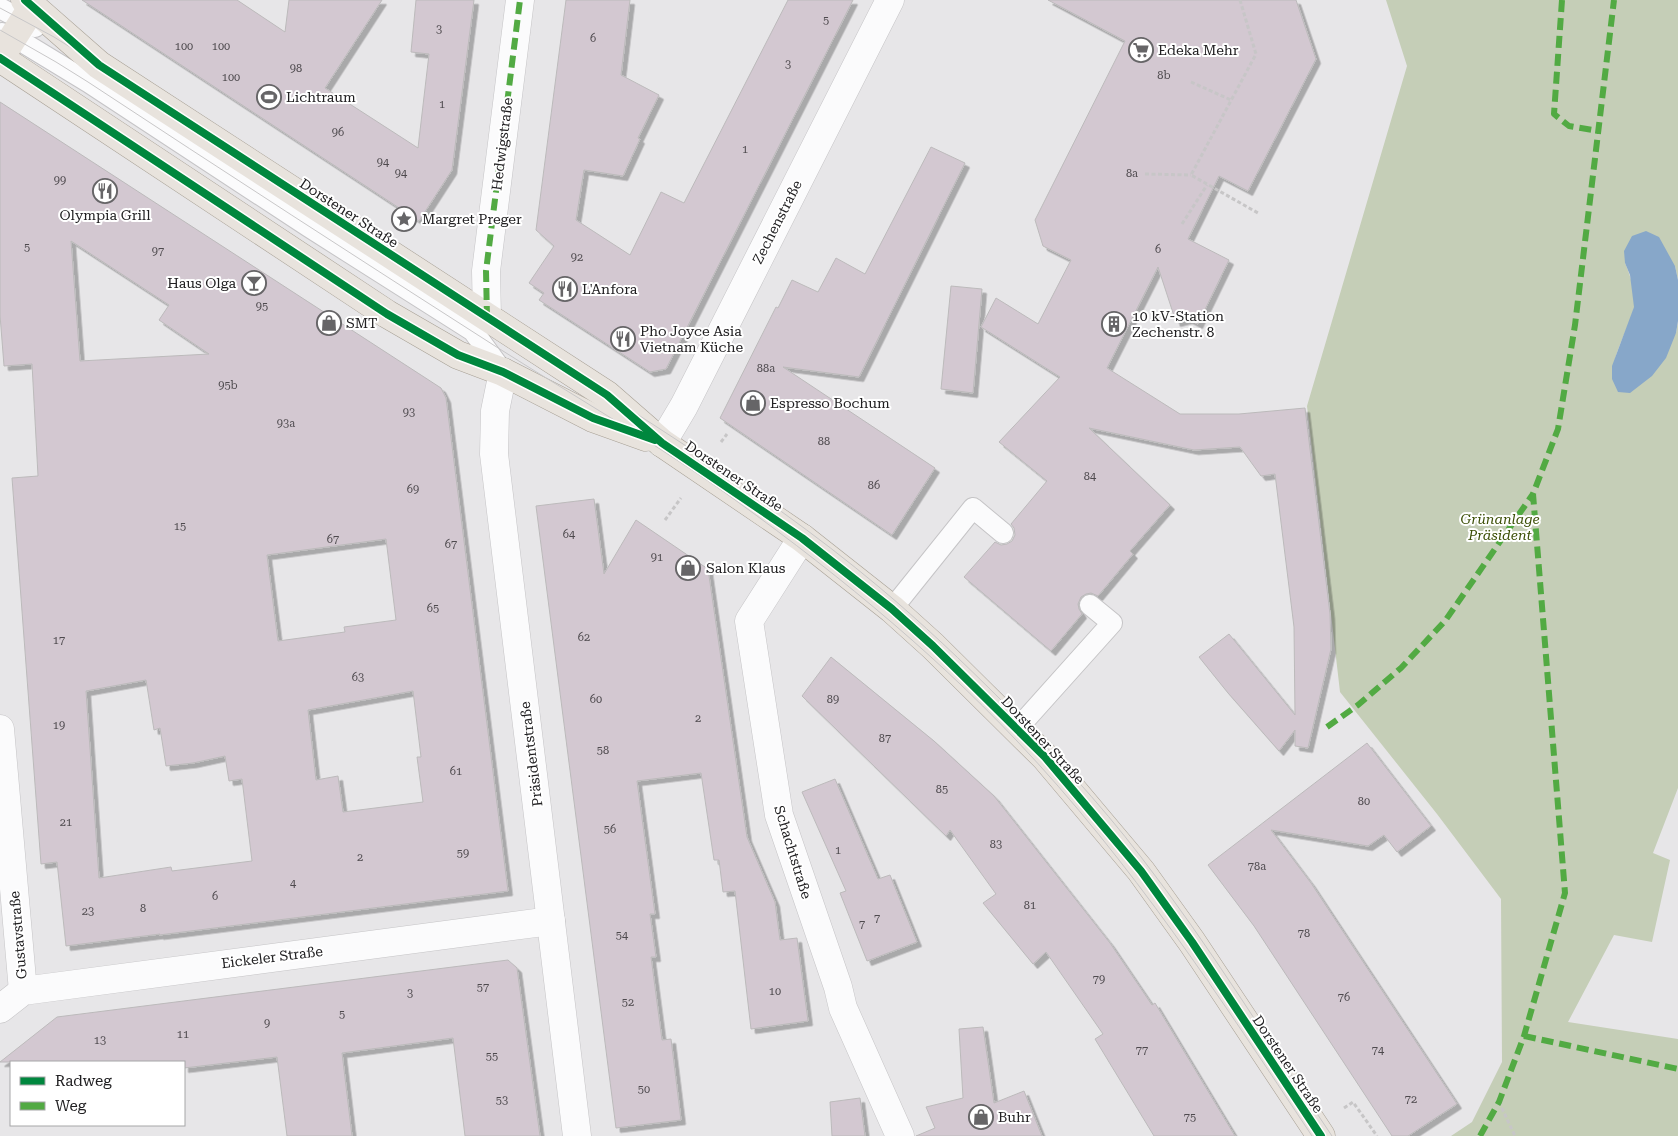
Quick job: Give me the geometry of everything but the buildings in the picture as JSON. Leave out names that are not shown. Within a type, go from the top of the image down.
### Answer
[{"type":"main road","name":"Dorstener Straße","points":[[14,24],[99,65],[607,395],[662,443],[802,538],[892,609],[933,646],[1045,758],[1141,871],[1192,942],[1321,1136]]},
{"type":"main road","name":"Dorstener Straße","points":[[14,24],[387,314],[458,355],[503,372],[593,418],[662,443]]},
{"type":"main road","points":[[487,318],[503,372]]},
{"type":"street","name":"Hedwigstraße","points":[[487,318],[486,270],[520,0]]},
{"type":"street","name":"Zechenstraße","points":[[662,443],[684,406],[890,0]]},
{"type":"street","name":"Präsidentstraße","points":[[503,372],[495,411],[494,454],[577,1136]]},
{"type":"street","name":"Schachtstraße","points":[[802,538],[749,621],[779,816],[838,987],[842,1008],[900,1136]]},
{"type":"street","name":"Gustavstraße","points":[[0,729],[23,991]]},
{"type":"street","name":"Eickeler Straße","points":[[23,991],[551,921]]},
{"type":"street","points":[[0,1010],[23,991]]},
{"type":"lane","points":[[892,609],[973,508],[1003,533]]},
{"type":"lane","points":[[1017,729],[1112,623],[1090,605]]},
{"type":"path","points":[[1191,175],[1256,54],[1240,0]]},
{"type":"path","points":[[1191,82],[1231,100]]},
{"type":"path","points":[[1145,174],[1191,175],[1258,213]]},
{"type":"path","points":[[1182,224],[1207,184]]},
{"type":"path","points":[[1353,1102],[1377,1136]]},
{"type":"path","points":[[1499,1102],[1515,1136]]},
{"type":"green space","name":"Grünanlage Präsident","points":[[1386,0],[1678,0],[1678,280],[1675,266],[1625,263],[1635,303],[1615,360],[1612,379],[1676,333],[1678,321],[1678,788],[1653,853],[1670,860],[1652,942],[1614,935],[1568,1022],[1678,1039],[1678,1136],[1451,1136],[1472,1122],[1502,1062],[1501,899],[1437,814],[1340,692],[1307,406],[1407,66]]},
{"type":"water","points":[[1646,231],[1659,237],[1675,266],[1678,280],[1678,321],[1676,333],[1666,358],[1652,376],[1630,393],[1618,392],[1612,379],[1612,366],[1634,307],[1630,275],[1625,263],[1624,251],[1632,236]]},
{"type":"tram line","points":[[0,8],[54,37],[129,84],[680,442],[831,548],[879,587],[942,643],[1003,702],[1057,758],[1108,816],[1191,925],[1332,1136]]},
{"type":"tram line","points":[[0,30],[88,82],[240,182],[717,487],[796,545],[911,639],[983,706],[1017,741],[1098,834],[1209,982],[1312,1136]]},
{"type":"marked path","points":[[487,318],[486,271],[520,0]]},
{"type":"marked path","points":[[1562,0],[1554,114],[1569,126],[1599,131]]},
{"type":"marked path","points":[[1480,1136],[1499,1102],[1524,1036],[1565,893],[1533,494],[1558,429],[1575,325],[1614,0]]},
{"type":"marked path","points":[[1327,727],[1358,705],[1401,668],[1445,621],[1533,494]]},
{"type":"marked path","points":[[1524,1036],[1678,1069]]},
{"type":"cycle path","points":[[25,0],[99,65],[607,395],[662,443],[802,538],[892,609],[933,646],[1045,757],[1141,871],[1192,942],[1321,1136]]},
{"type":"cycle path","points":[[0,58],[387,314],[458,355],[503,372],[593,418],[655,440]]},
{"type":"place","name":"Edeka Mehr","points":[[1141,50]]},
{"type":"place","name":"Lichtraum","points":[[269,97]]},
{"type":"place","name":"Olympia Grill","points":[[105,191]]},
{"type":"place","name":"Margret Preger","points":[[404,219]]},
{"type":"place","name":"Haus Olga","points":[[254,283]]},
{"type":"place","name":"L'Anfora","points":[[565,289]]},
{"type":"place","name":"SMT","points":[[329,323]]},
{"type":"place","name":"10 kV-Station Zechenstr. 8","points":[[1114,324]]},
{"type":"place","name":"Pho Joyce Asia Vietnam Küche","points":[[623,339]]},
{"type":"place","name":"Espresso Bochum","points":[[753,403]]},
{"type":"place","name":"Salon Klaus","points":[[688,568]]},
{"type":"place","name":"Buhr","points":[[981,1117]]}]
